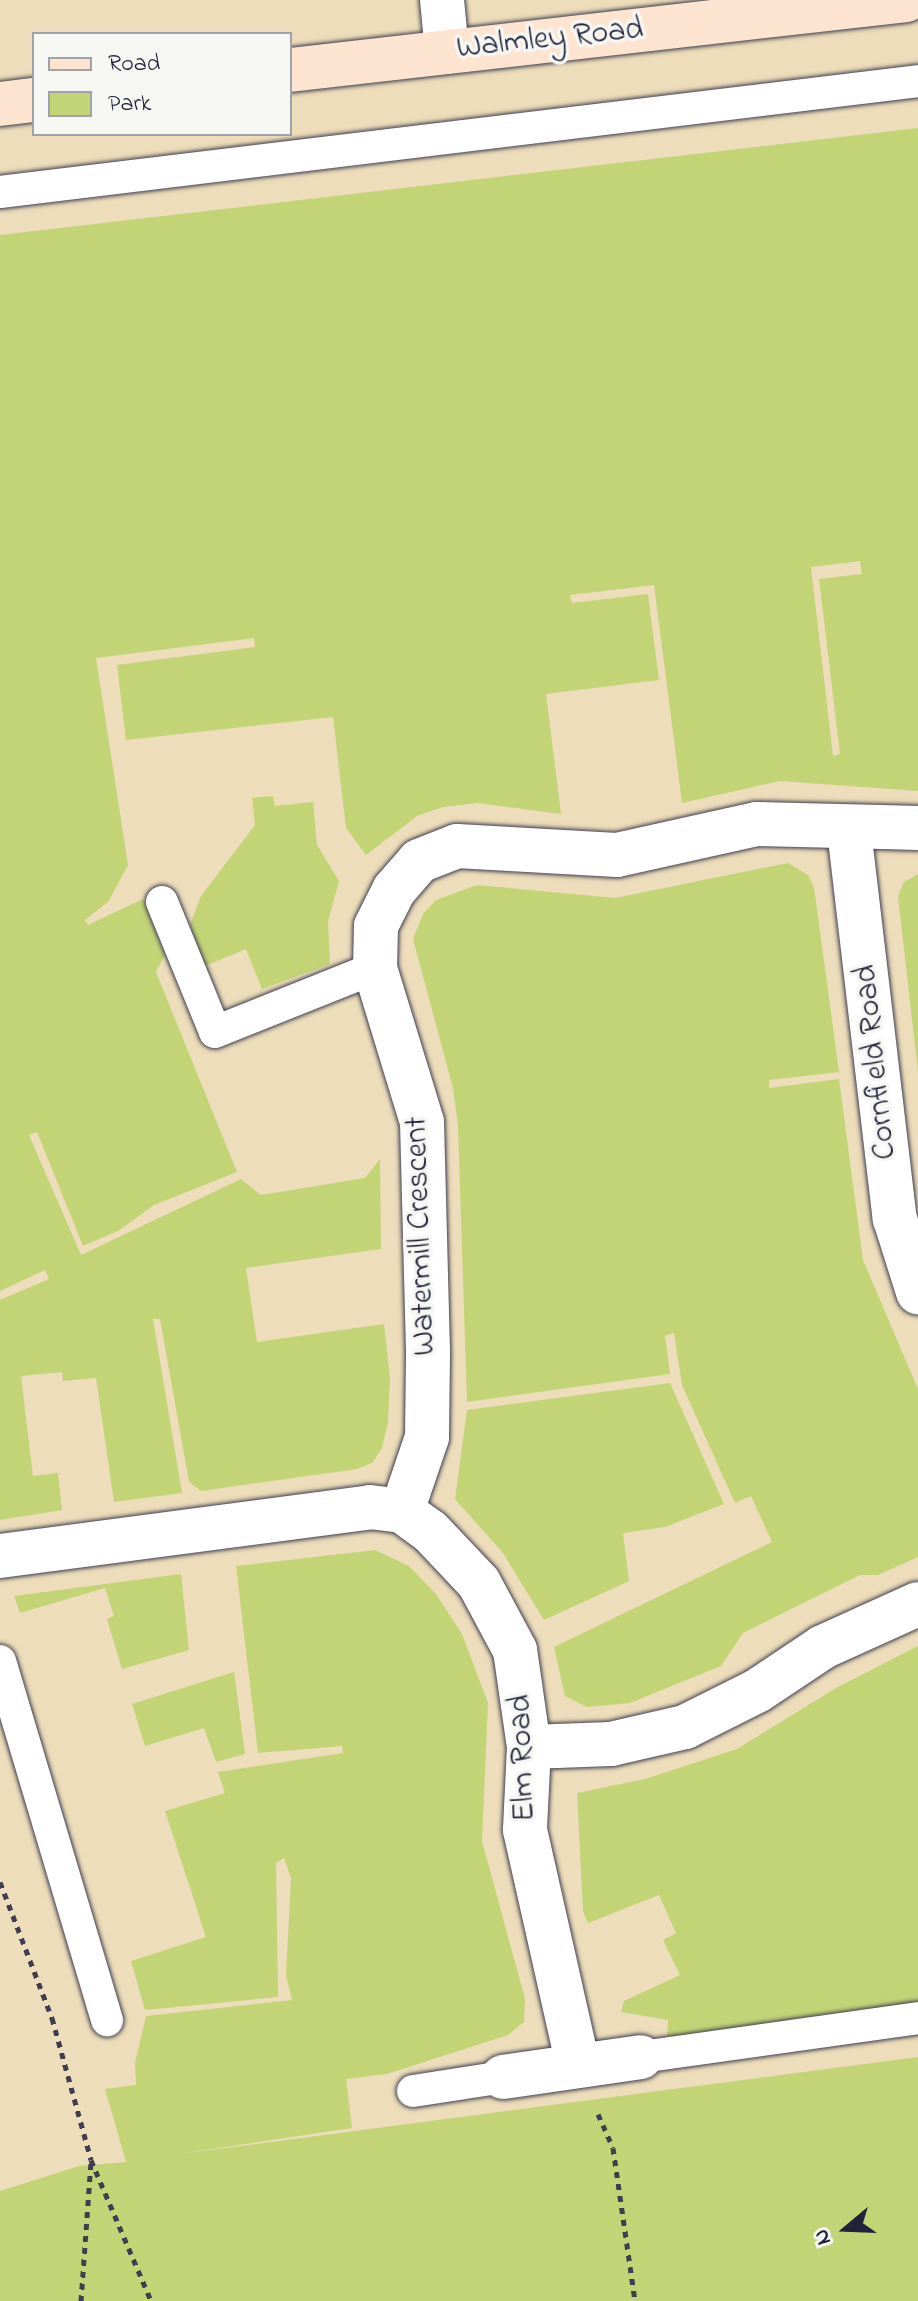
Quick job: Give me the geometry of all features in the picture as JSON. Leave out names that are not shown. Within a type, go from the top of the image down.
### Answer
[{"type":"main road","name":"Walmley Road","points":[[292,70],[906,0]]},
{"type":"main road","points":[[0,104],[32,100]]},
{"type":"street","points":[[442,0],[447,52]]},
{"type":"street","name":"Watermill Crescent","points":[[402,1511],[427,1437],[422,1122],[375,968],[376,926],[394,890],[419,861],[457,846],[617,855],[757,824],[807,823],[849,830],[918,828]]},
{"type":"street","name":"Cornfield Road","points":[[849,830],[895,1219],[918,1292]]},
{"type":"street","points":[[0,1556],[370,1507],[402,1511]]},
{"type":"street","name":"Elm Road","points":[[402,1511],[456,1555],[500,1616],[524,1687],[529,1747],[525,1830],[578,2065]]},
{"type":"street","points":[[529,1747],[611,1744],[685,1727],[757,1691],[823,1647],[918,1604]]},
{"type":"street","points":[[503,2077],[641,2057]]},
{"type":"lane","points":[[0,192],[918,81]]},
{"type":"lane","points":[[162,902],[215,1032],[375,968]]},
{"type":"lane","points":[[0,1661],[107,2020]]},
{"type":"lane","points":[[641,2057],[918,2018]]},
{"type":"lane","points":[[413,2091],[503,2077]]},
{"type":"path","points":[[0,1882],[52,2018],[91,2160],[151,2301]]},
{"type":"path","points":[[578,2065],[613,2148],[635,2301]]},
{"type":"path","points":[[81,2301],[91,2160]]},
{"type":"green space","points":[[918,128],[918,791],[780,781],[682,803],[654,585],[570,595],[572,603],[648,594],[659,680],[546,694],[561,814],[477,803],[443,807],[417,816],[366,855],[346,828],[333,717],[126,740],[117,665],[255,647],[254,638],[96,658],[128,865],[108,902],[85,920],[88,925],[143,899],[165,955],[156,972],[237,1172],[154,1205],[118,1231],[83,1246],[37,1132],[29,1135],[81,1255],[241,1179],[261,1195],[365,1178],[380,1159],[381,1249],[246,1268],[257,1342],[384,1324],[390,1378],[388,1422],[382,1448],[372,1463],[357,1469],[201,1491],[189,1482],[160,1319],[153,1319],[182,1493],[114,1502],[96,1378],[63,1381],[62,1372],[21,1376],[33,1476],[58,1473],[62,1510],[0,1520],[0,1300],[49,1279],[45,1270],[0,1291],[0,235]],"holes":[[[860,561],[862,574],[819,579],[840,754],[833,756],[811,567]]]},
{"type":"green space","points":[[273,796],[275,806],[313,802],[317,845],[339,881],[328,921],[330,964],[262,989],[246,949],[205,966],[190,925],[201,896],[255,825],[252,798]]},
{"type":"green space","points":[[788,863],[808,875],[814,887],[839,1072],[769,1080],[769,1088],[839,1079],[863,1260],[918,1389],[918,1557],[878,1575],[860,1575],[743,1633],[721,1666],[630,1703],[587,1707],[565,1696],[554,1647],[772,1542],[751,1496],[735,1503],[682,1385],[674,1333],[665,1336],[670,1374],[467,1402],[458,1126],[453,1088],[413,939],[423,914],[436,900],[477,885],[615,898]]},
{"type":"green space","points":[[918,874],[918,1072],[898,896],[904,882]]},
{"type":"green space","points":[[670,1383],[724,1504],[665,1527],[623,1533],[629,1581],[544,1620],[503,1553],[455,1499],[467,1410]]},
{"type":"green space","points":[[375,1550],[409,1566],[436,1594],[462,1634],[488,1703],[482,1841],[525,1999],[524,2022],[508,2035],[387,2074],[346,2079],[352,2128],[179,2154],[918,2057],[918,2301],[0,2301],[0,2191],[79,2166],[126,2162],[105,2089],[136,2085],[135,2063],[146,2016],[292,2000],[286,1975],[291,1878],[284,1858],[276,1863],[278,1997],[145,2010],[131,1961],[206,1937],[165,1811],[225,1793],[218,1772],[343,1753],[342,1746],[258,1753],[236,1566]]},
{"type":"green space","points":[[181,1574],[189,1650],[122,1669],[107,1619],[114,1616],[105,1588],[20,1613],[14,1596]]},
{"type":"green space","points":[[918,1646],[918,2003],[667,2039],[668,2020],[621,2012],[624,2001],[680,1975],[663,1940],[676,1933],[659,1895],[588,1923],[583,1911],[577,1793],[645,1779],[737,1749],[836,1688]]},
{"type":"green space","points":[[234,1672],[245,1754],[216,1762],[204,1728],[145,1746],[132,1704]]}]
